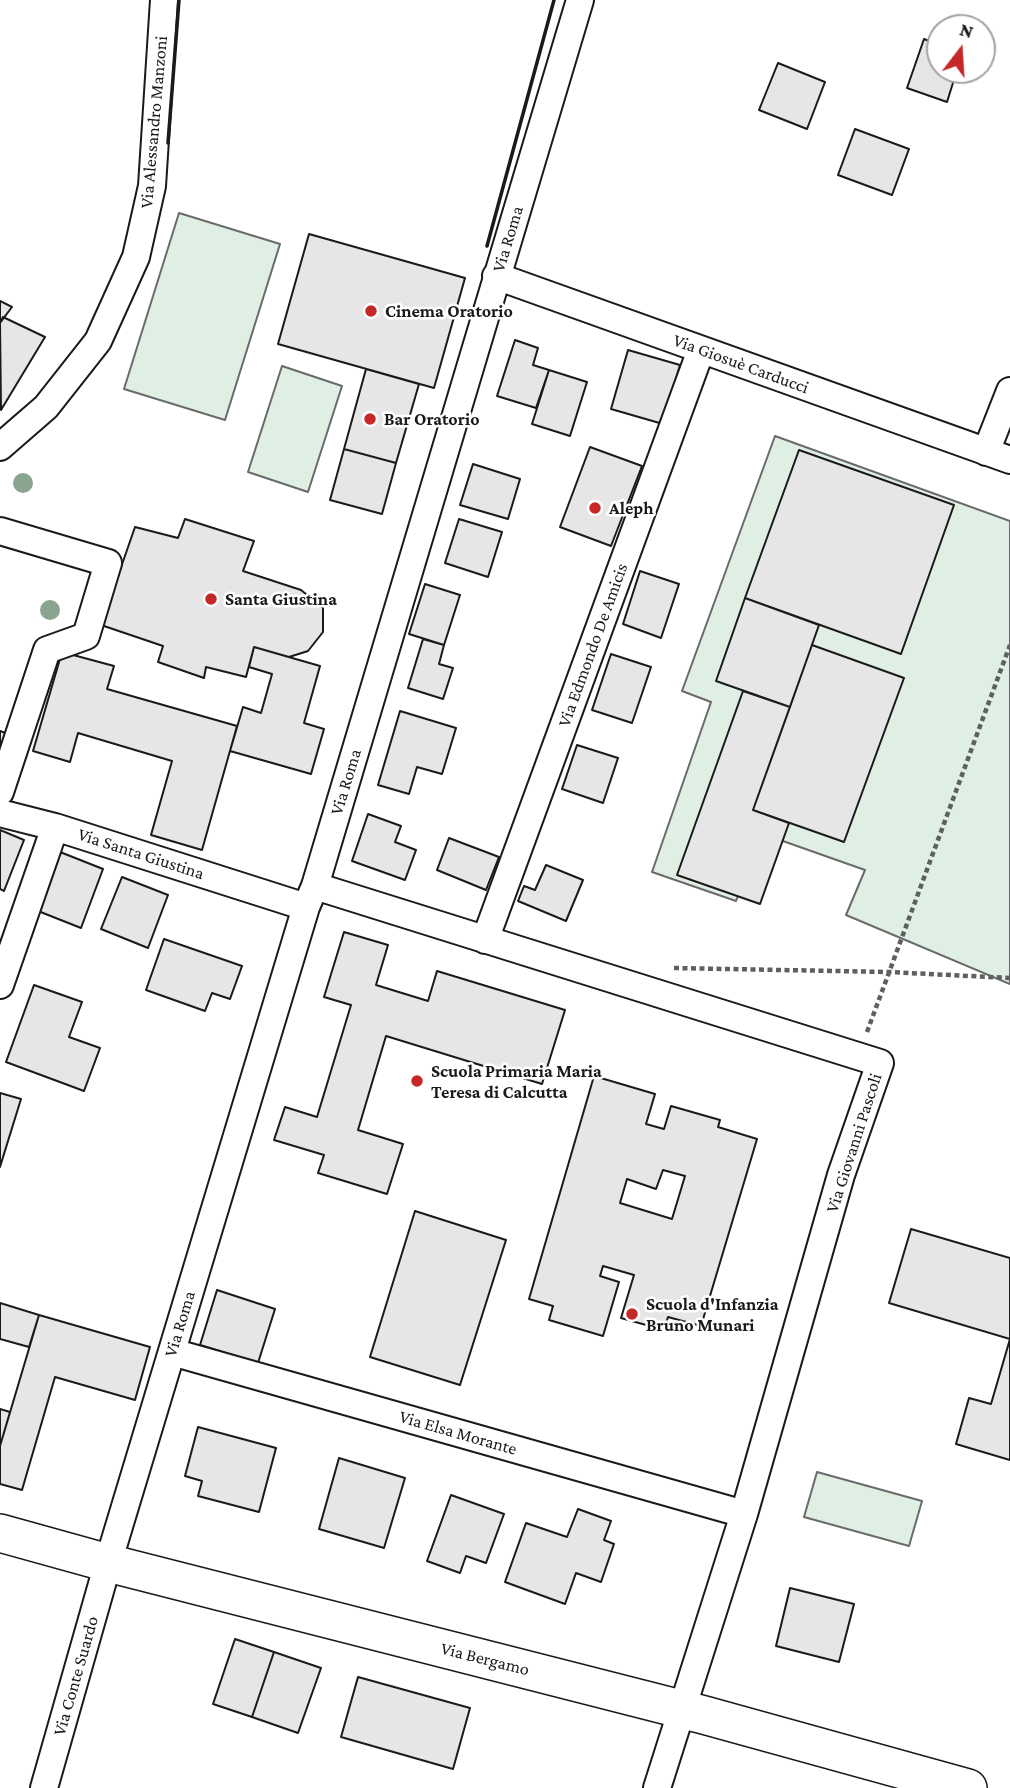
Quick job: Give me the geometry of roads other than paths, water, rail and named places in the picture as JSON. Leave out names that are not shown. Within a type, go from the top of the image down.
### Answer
[{"type":"street","name":"Via Alessandro Manzoni","points":[[0,447],[46,407],[98,341],[136,257],[152,186],[163,0]]},
{"type":"street","name":"Via Roma","points":[[108,1563],[580,0]]},
{"type":"street","name":"Via Giosuè Carducci","points":[[496,276],[998,456],[1010,391]]},
{"type":"street","name":"Via Edmondo De Amicis","points":[[485,940],[701,350]]},
{"type":"street","points":[[0,531],[107,563],[86,636],[47,650],[11,724],[0,792]]},
{"type":"street","points":[[0,813],[55,827]]},
{"type":"street","name":"Via Santa Giustina","points":[[0,985],[55,827],[311,896]]},
{"type":"street","name":"Via Giovanni Pascoli","points":[[311,896],[485,940],[880,1063],[842,1175],[744,1514],[657,1788]]},
{"type":"street","name":"Via Elsa Morante","points":[[172,1352],[744,1514]]},
{"type":"street","name":"Via Bergamo","points":[[0,1533],[682,1709],[968,1788]]},
{"type":"street","name":"Via Conte Suardo","points":[[44,1788],[108,1563]]},
{"type":"place","name":"Cinema Oratorio","points":[[371,311]]},
{"type":"place","name":"Bar Oratorio","points":[[370,419]]},
{"type":"place","name":"Aleph","points":[[595,508]]},
{"type":"place","name":"Santa Giustina","points":[[211,599]]},
{"type":"place","name":"Scuola Primaria Maria Teresa di Calcutta","points":[[417,1081]]},
{"type":"place","name":"Scuola d'Infanzia Bruno Munari","points":[[632,1314]]}]
